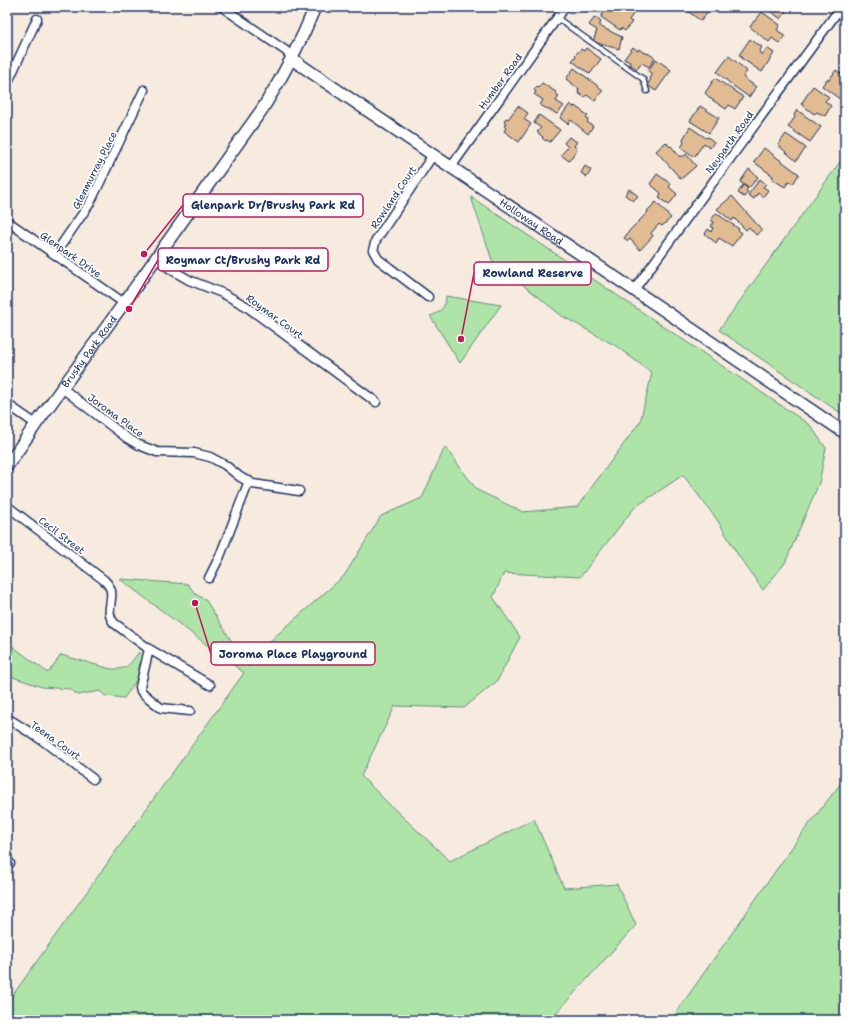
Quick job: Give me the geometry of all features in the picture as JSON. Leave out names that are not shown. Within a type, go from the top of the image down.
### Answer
[{"type":"main road","name":"Brushy Park Road","points":[[7,466],[263,108],[292,58],[315,7]]},
{"type":"main road","name":"Holloway Road","points":[[292,58],[433,156],[845,432]]},
{"type":"street","name":"Holloway Road","points":[[222,7],[286,51],[292,58]]},
{"type":"street","name":"Humber Road","points":[[451,167],[565,7]]},
{"type":"street","name":"Neuparth Road","points":[[634,290],[841,7]]},
{"type":"street","points":[[7,84],[37,19]]},
{"type":"street","name":"Glenmurray Place","points":[[55,254],[90,203],[144,90]]},
{"type":"street","name":"Rowland Court","points":[[428,297],[378,260],[373,250],[376,240],[433,156]]},
{"type":"street","name":"Glenpark Drive","points":[[7,221],[124,303]]},
{"type":"street","name":"Roymar Court","points":[[156,258],[189,280],[222,293],[246,306],[376,402]]},
{"type":"street","name":"Joroma Place","points":[[62,388],[127,438],[139,445],[157,452],[194,452],[226,465],[240,477],[253,484],[299,491]]},
{"type":"street","points":[[7,404],[36,424]]},
{"type":"street","points":[[209,578],[220,556],[249,482]]},
{"type":"street","name":"Cecil Street","points":[[7,506],[109,585],[111,592],[110,619],[149,649]]},
{"type":"street","points":[[190,711],[161,708],[141,691],[140,687],[149,649],[210,685]]},
{"type":"street","name":"Teena Court","points":[[7,718],[42,740],[93,779]]},
{"type":"lane","points":[[557,18],[643,78],[647,91]]},
{"type":"green space","points":[[845,155],[845,416],[719,330]]},
{"type":"green space","points":[[471,197],[810,425],[826,448],[819,483],[785,563],[763,590],[738,555],[718,521],[683,475],[634,508],[580,577],[504,573],[493,597],[520,637],[497,681],[464,708],[395,706],[361,776],[450,861],[534,819],[564,888],[617,884],[636,925],[550,1020],[7,1020],[7,1003],[244,673],[120,579],[188,584],[195,594],[205,599],[248,667],[262,648],[344,576],[381,516],[422,498],[445,447],[477,490],[523,512],[577,507],[640,422],[652,373],[616,346],[562,316],[492,260]]},
{"type":"green space","points":[[446,296],[501,305],[460,363],[430,316],[442,309]]},
{"type":"green space","points":[[7,642],[48,673],[61,655],[111,669],[121,669],[128,666],[139,652],[141,657],[137,679],[124,698],[105,696],[100,691],[78,695],[70,689],[42,687],[7,675]]},
{"type":"green space","points":[[845,778],[845,1020],[671,1020],[800,836]]},
{"type":"building","points":[[610,7],[627,7],[634,13],[629,20],[632,22],[625,31],[621,28],[620,30],[601,17],[606,9],[608,10]]},
{"type":"building","points":[[682,7],[711,7],[701,21]]},
{"type":"building","points":[[762,7],[782,7],[786,11],[781,19],[766,8],[765,10]]},
{"type":"building","points":[[762,12],[780,25],[777,30],[785,36],[780,44],[772,38],[769,42],[750,27]]},
{"type":"building","points":[[595,17],[601,22],[599,26],[622,37],[619,49],[593,42],[597,30],[589,25]]},
{"type":"building","points":[[750,39],[762,47],[759,52],[762,55],[767,48],[774,53],[762,72],[741,58],[742,57],[739,55]]},
{"type":"building","points":[[633,47],[638,51],[639,49],[644,53],[648,53],[655,58],[649,67],[642,63],[637,69],[629,64],[630,62],[624,59]]},
{"type":"building","points":[[586,48],[601,59],[590,74],[572,61],[581,49],[584,51]]},
{"type":"building","points":[[729,56],[747,71],[743,77],[756,87],[749,97],[717,72]]},
{"type":"building","points":[[656,59],[671,70],[656,91],[647,85],[652,74],[648,71]]},
{"type":"building","points":[[574,68],[603,90],[595,101],[587,95],[584,97],[578,93],[579,89],[566,79]]},
{"type":"building","points":[[836,70],[845,77],[845,95],[841,100],[822,86],[827,79],[829,80]]},
{"type":"building","points":[[715,78],[743,97],[735,109],[729,105],[726,109],[705,93]]},
{"type":"building","points":[[542,83],[556,92],[555,93],[559,96],[556,101],[564,106],[557,114],[540,105],[543,100],[534,94],[536,92],[534,90]]},
{"type":"building","points":[[813,86],[829,97],[825,101],[831,106],[825,116],[817,112],[814,114],[801,104]]},
{"type":"building","points":[[570,104],[588,116],[586,118],[588,120],[587,122],[593,126],[588,134],[571,120],[568,124],[560,118]]},
{"type":"building","points":[[518,106],[528,113],[524,119],[531,124],[519,142],[504,131],[506,128],[504,126],[506,123],[504,121],[506,118],[508,119]]},
{"type":"building","points":[[700,106],[719,118],[709,133],[690,121]]},
{"type":"building","points":[[797,110],[821,127],[810,142],[788,127],[795,117],[794,115]]},
{"type":"building","points":[[539,115],[560,130],[550,142],[542,138],[543,137],[537,132],[541,128],[534,123]]},
{"type":"building","points":[[690,127],[714,142],[710,148],[704,143],[694,157],[681,147],[684,143],[683,139]]},
{"type":"building","points":[[786,134],[806,148],[796,161],[778,145]]},
{"type":"building","points":[[569,137],[577,142],[574,146],[577,149],[569,161],[561,155],[568,147],[564,143]]},
{"type":"building","points":[[666,142],[680,157],[682,155],[683,157],[686,154],[696,166],[681,179],[656,151]]},
{"type":"building","points":[[764,148],[799,174],[793,184],[789,181],[785,187],[772,179],[773,176],[754,162]]},
{"type":"building","points":[[585,166],[591,170],[587,177],[581,173]]},
{"type":"building","points":[[749,169],[758,177],[749,188],[740,182]]},
{"type":"building","points":[[657,174],[671,184],[669,187],[677,194],[669,205],[659,198],[661,193],[650,184]]},
{"type":"building","points":[[760,179],[766,184],[763,187],[768,190],[763,197],[758,193],[754,199],[748,195]]},
{"type":"building","points":[[743,185],[748,188],[746,190],[748,192],[744,197],[738,193]]},
{"type":"building","points":[[629,189],[638,196],[633,201],[625,195]]},
{"type":"building","points":[[732,196],[762,230],[756,235],[749,227],[746,230],[734,218],[732,221],[717,209]]},
{"type":"building","points":[[656,202],[671,218],[662,226],[659,224],[651,233],[653,236],[640,250],[630,239],[628,241],[624,238]]},
{"type":"building","points":[[716,213],[739,229],[738,230],[742,233],[732,246],[719,238],[716,243],[705,234],[708,229],[711,232],[713,228],[711,226],[714,222],[711,220]]},
{"type":"place","name":"Glenpark Dr/Brushy Park Rd","points":[[144,254]]},
{"type":"place","name":"Roymar Ct/Brushy Park Rd","points":[[129,309]]},
{"type":"place","name":"Rowland Reserve","points":[[461,339]]},
{"type":"place","name":"Joroma Place Playground","points":[[195,603]]}]
